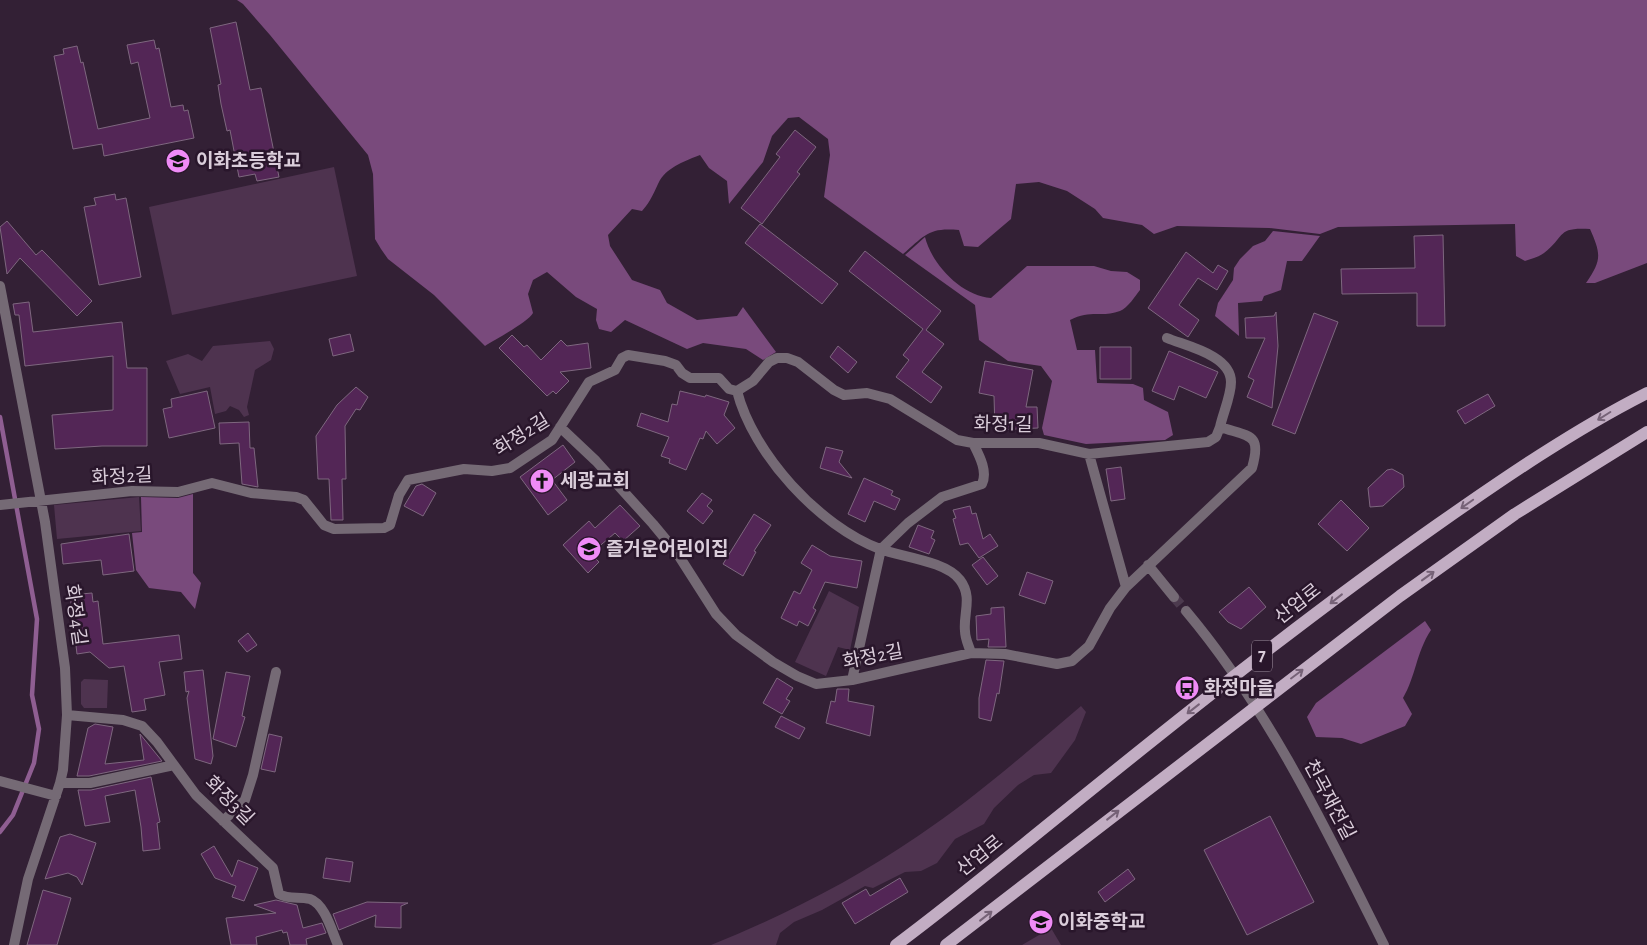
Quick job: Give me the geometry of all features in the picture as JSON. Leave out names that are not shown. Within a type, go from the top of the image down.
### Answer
[{"type":"main road","name":"산업로","points":[[896,945],[955,901],[1235,676],[1378,566],[1488,490],[1620,407],[1647,393]]},
{"type":"main road","name":"7","points":[[946,945],[1400,596],[1515,514],[1647,432]]},
{"type":"street","name":"화정4길","points":[[0,286],[41,501],[65,668],[66,715],[60,783],[28,879],[14,945]]},
{"type":"street","points":[[1089,454],[1126,587],[1252,468],[1257,449],[1255,443],[1250,438],[1220,427],[1231,383],[1230,374],[1225,366],[1216,359],[1166,338]]},
{"type":"street","points":[[560,427],[589,382],[615,370],[622,358],[628,355],[665,361],[676,365],[682,373],[690,378],[719,378],[729,389],[737,391],[747,421],[766,453],[811,503],[843,530],[881,549],[951,572],[960,580],[966,591],[968,605],[965,633],[971,653]]},
{"type":"street","name":"화정1길","points":[[737,391],[753,381],[769,362],[777,358],[787,358],[798,362],[834,390],[844,395],[866,393],[890,399],[957,440],[973,443],[1004,441],[1039,443],[1089,454],[1208,442],[1216,437],[1220,427]]},
{"type":"street","name":"화정2길","points":[[41,501],[132,491],[178,492],[212,483],[251,493],[296,497],[304,500],[324,524],[334,529],[384,528],[390,525],[399,495],[408,480],[464,469],[492,471],[510,468],[552,440],[560,427],[596,460],[653,524],[677,553],[716,614],[736,635],[752,649],[796,676],[816,684],[852,680],[971,653],[1005,654],[1057,664],[1072,661],[1090,646],[1110,608],[1126,587]]},
{"type":"street","points":[[852,680],[881,549],[908,523],[942,496],[982,484],[985,477],[980,456],[973,443]]},
{"type":"street","points":[[0,505],[41,501]]},
{"type":"street","points":[[1148,566],[1174,597]]},
{"type":"street","name":"천곡재전길","points":[[1186,611],[1256,705],[1324,825],[1384,945]]},
{"type":"street","points":[[222,821],[245,800],[253,775],[276,672]]},
{"type":"street","name":"화정3길","points":[[66,715],[123,720],[142,726],[196,795],[273,868],[279,894],[284,897],[310,899],[320,908],[338,945]]},
{"type":"street","points":[[60,783],[90,783],[174,765]]},
{"type":"street","points":[[0,781],[56,796]]},
{"type":"shaded area","points":[[237,0],[1647,0],[1647,263],[1595,283],[1586,283],[1595,268],[1598,257],[1598,251],[1590,229],[1566,231],[1544,253],[1525,261],[1516,256],[1515,224],[1338,227],[1320,234],[1269,228],[1177,226],[1154,234],[1142,225],[1103,218],[1095,209],[1067,191],[1039,182],[1016,184],[1011,219],[978,247],[964,246],[959,230],[949,229],[934,231],[922,237],[903,254],[824,197],[830,155],[828,139],[799,117],[788,118],[772,136],[763,162],[729,204],[727,181],[709,168],[700,155],[678,164],[663,175],[642,211],[632,209],[608,235],[610,246],[632,280],[660,290],[667,303],[697,320],[737,316],[743,307],[776,352],[763,360],[746,349],[703,343],[687,349],[625,320],[611,332],[599,329],[596,320],[597,309],[576,297],[547,272],[533,280],[528,294],[533,313],[530,317],[519,326],[485,346],[434,295],[388,259],[375,239],[373,174],[368,155],[270,35],[243,4]]},
{"type":"shaded area","points":[[334,167],[357,276],[172,315],[149,207]]},
{"type":"shaded area","points":[[1273,231],[1320,236],[1302,261],[1287,261],[1281,290],[1264,296],[1262,301],[1238,303],[1239,336],[1215,316],[1218,303],[1233,280],[1234,268],[1240,259],[1253,246],[1265,241]]},
{"type":"shaded area","points":[[925,237],[934,258],[941,268],[959,285],[969,292],[980,296],[991,298],[1027,266],[1094,266],[1111,271],[1127,272],[1140,280],[1140,290],[1129,305],[1120,311],[1108,314],[1084,315],[1070,320],[1077,350],[1095,350],[1097,383],[1133,384],[1143,388],[1144,400],[1168,412],[1173,435],[1165,440],[1086,444],[1044,435],[1042,428],[1052,381],[1041,366],[1008,361],[979,340],[975,305],[905,255]]},
{"type":"shaded area","points":[[270,341],[274,349],[271,360],[255,370],[247,407],[249,415],[244,417],[239,410],[230,406],[226,411],[215,414],[210,387],[180,394],[166,361],[188,354],[202,361],[213,346]]},
{"type":"shaded area","points":[[193,494],[193,573],[201,583],[195,609],[181,592],[149,588],[136,570],[132,533],[142,532],[141,497],[178,498]]},
{"type":"shaded area","points":[[139,497],[141,531],[57,539],[54,505]]},
{"type":"shaded area","points":[[829,591],[859,607],[850,650],[838,647],[826,676],[795,662]]},
{"type":"shaded area","points":[[1425,621],[1431,630],[1422,647],[1411,681],[1403,698],[1412,714],[1405,726],[1361,744],[1342,738],[1316,737],[1307,717],[1316,703]]},
{"type":"shaded area","points":[[84,679],[108,680],[107,708],[84,708],[81,704],[81,682]]},
{"type":"shaded area","points":[[1081,706],[1086,712],[1075,740],[1051,773],[1034,775],[1018,785],[994,808],[984,824],[955,839],[937,863],[921,871],[905,872],[873,888],[865,886],[822,910],[794,922],[780,933],[776,945],[711,945],[765,922],[818,896],[894,852],[981,790]]},
{"type":"shaded area","points":[[1051,928],[1061,945],[1022,945]]},
{"type":"building","points":[[236,22],[250,90],[261,88],[279,177],[257,181],[255,174],[239,177],[230,130],[227,131],[221,104],[218,85],[221,84],[210,28]]},
{"type":"building","points":[[154,40],[156,49],[159,48],[171,107],[183,105],[184,111],[188,110],[194,138],[104,156],[102,144],[73,149],[54,56],[64,54],[63,49],[77,46],[81,63],[83,62],[98,129],[150,118],[138,62],[131,64],[127,45]]},
{"type":"building","points":[[795,130],[816,147],[797,172],[800,174],[762,224],[741,208],[780,157],[776,154]]},
{"type":"building","points":[[115,194],[116,200],[126,198],[141,277],[99,285],[84,207],[96,205],[94,198]]},
{"type":"building","points":[[7,221],[36,255],[42,250],[92,301],[77,316],[20,258],[7,274],[0,227]]},
{"type":"building","points":[[760,224],[838,284],[822,304],[745,243]]},
{"type":"building","points":[[1443,235],[1445,326],[1417,326],[1417,293],[1342,294],[1341,269],[1415,268],[1414,236]]},
{"type":"building","points":[[865,251],[941,311],[926,330],[944,344],[922,372],[942,387],[931,403],[896,377],[909,360],[903,355],[923,329],[849,271]]},
{"type":"building","points":[[1186,252],[1213,273],[1218,265],[1228,271],[1217,290],[1198,278],[1179,305],[1199,320],[1188,337],[1148,308]]},
{"type":"building","points":[[29,302],[33,332],[122,322],[127,368],[147,368],[147,446],[55,449],[52,415],[113,410],[113,356],[25,366],[19,315],[15,315],[13,304]]},
{"type":"building","points":[[1276,312],[1278,346],[1272,408],[1247,397],[1254,380],[1248,377],[1265,338],[1246,338],[1245,318],[1274,316]]},
{"type":"building","points":[[1314,313],[1338,322],[1295,434],[1272,425]]},
{"type":"building","points":[[350,334],[354,351],[333,356],[329,339]]},
{"type":"building","points":[[512,335],[524,347],[527,345],[541,360],[561,340],[567,346],[588,343],[591,368],[560,372],[569,381],[556,394],[553,391],[547,396],[499,348]]},
{"type":"building","points":[[838,346],[857,362],[848,373],[830,357]]},
{"type":"building","points":[[1100,347],[1131,347],[1131,379],[1100,379]]},
{"type":"building","points":[[1169,351],[1218,372],[1206,398],[1179,386],[1174,400],[1152,391]]},
{"type":"building","points":[[985,361],[1033,370],[1026,407],[1037,407],[1038,428],[995,430],[994,396],[979,393]]},
{"type":"building","points":[[356,387],[368,397],[360,410],[356,409],[345,426],[346,479],[342,479],[343,520],[331,520],[329,479],[318,479],[316,436],[337,405]]},
{"type":"building","points":[[207,391],[215,428],[169,438],[163,409],[172,407],[171,399]]},
{"type":"building","points":[[680,391],[705,397],[706,395],[729,402],[724,415],[735,428],[717,444],[706,431],[703,439],[700,438],[686,470],[669,463],[670,459],[661,456],[669,437],[637,426],[641,413],[668,422],[672,404],[677,405]]},
{"type":"building","points":[[1488,394],[1495,406],[1465,424],[1457,411]]},
{"type":"building","points":[[249,422],[250,448],[254,448],[258,487],[242,484],[239,443],[220,444],[219,423]]},
{"type":"building","points":[[563,445],[575,462],[552,480],[567,500],[548,515],[520,477]]},
{"type":"building","points":[[826,447],[843,451],[839,462],[852,478],[820,468]]},
{"type":"building","points":[[1121,467],[1125,499],[1111,501],[1106,469]]},
{"type":"building","points":[[1392,469],[1403,475],[1404,487],[1383,506],[1370,507],[1368,488],[1387,470]]},
{"type":"building","points":[[864,478],[893,491],[891,495],[900,499],[895,510],[874,501],[865,522],[848,514]]},
{"type":"building","points":[[422,484],[436,493],[423,516],[404,506],[416,486]]},
{"type":"building","points":[[702,493],[712,500],[707,506],[713,511],[703,524],[687,511]]},
{"type":"building","points":[[1341,500],[1369,528],[1347,551],[1318,524]]},
{"type":"building","points":[[620,505],[640,526],[623,541],[615,533],[596,549],[600,553],[595,558],[599,562],[588,573],[563,545],[589,521],[595,528]]},
{"type":"building","points":[[970,506],[972,514],[976,513],[983,539],[990,534],[998,546],[979,558],[968,543],[960,545],[953,519],[956,518],[953,510]]},
{"type":"building","points":[[754,514],[771,525],[754,551],[756,552],[743,576],[723,564]]},
{"type":"building","points":[[918,525],[934,531],[931,538],[935,540],[929,554],[909,547]]},
{"type":"building","points":[[129,534],[134,571],[103,575],[101,560],[63,564],[61,544]]},
{"type":"building","points":[[812,545],[830,556],[862,561],[857,588],[825,582],[813,608],[816,610],[808,626],[799,621],[797,626],[781,618],[794,591],[800,594],[812,570],[801,563]]},
{"type":"building","points":[[983,557],[998,576],[987,585],[972,565]]},
{"type":"building","points":[[1027,572],[1053,581],[1045,604],[1019,595]]},
{"type":"building","points":[[1249,587],[1266,607],[1241,629],[1228,622],[1219,612]]},
{"type":"building","points":[[92,593],[93,602],[98,601],[103,644],[179,635],[182,659],[159,662],[165,695],[144,699],[146,710],[132,712],[124,666],[109,668],[90,652],[77,654],[70,595]]},
{"type":"building","points":[[1004,607],[1006,647],[988,647],[989,639],[977,640],[976,616],[991,614],[991,608]]},
{"type":"building","points":[[248,633],[257,645],[247,652],[238,641]]},
{"type":"building","points":[[986,660],[1004,661],[999,694],[997,693],[991,721],[979,718],[979,698]]},
{"type":"building","points":[[203,670],[213,756],[211,764],[195,759],[187,698],[189,691],[186,692],[184,672]]},
{"type":"building","points":[[226,672],[250,676],[242,716],[245,717],[236,747],[213,739]]},
{"type":"building","points":[[777,678],[793,688],[786,699],[790,701],[782,714],[763,703]]},
{"type":"building","points":[[837,689],[849,689],[848,701],[874,706],[870,736],[826,723],[831,701],[835,702]]},
{"type":"building","points":[[781,716],[805,728],[799,739],[775,727]]},
{"type":"building","points":[[95,724],[113,727],[105,764],[144,760],[140,734],[162,761],[89,776],[77,776],[88,728]]},
{"type":"building","points":[[269,734],[282,737],[275,772],[261,769]]},
{"type":"building","points":[[151,777],[160,822],[157,823],[160,849],[143,851],[135,790],[105,796],[110,822],[85,826],[78,790],[91,790]]},
{"type":"building","points":[[1270,816],[1314,902],[1247,935],[1204,850]]},
{"type":"building","points":[[70,834],[96,843],[82,885],[77,877],[68,873],[45,879],[60,837]]},
{"type":"building","points":[[214,846],[232,877],[238,860],[258,868],[244,901],[232,897],[236,886],[215,878],[201,854]]},
{"type":"building","points":[[326,858],[353,862],[350,882],[323,878]]},
{"type":"building","points":[[1128,869],[1135,879],[1105,902],[1098,892]]},
{"type":"building","points":[[900,878],[908,892],[855,924],[842,903],[866,889],[870,896]]},
{"type":"building","points":[[43,890],[71,898],[57,945],[27,945]]},
{"type":"building","points":[[276,900],[297,905],[303,928],[322,923],[326,933],[306,939],[307,945],[290,945],[287,932],[283,933],[282,930],[256,937],[257,945],[231,945],[226,918],[276,913],[254,905]]},
{"type":"building","points":[[367,902],[408,903],[401,906],[401,928],[375,927],[376,915],[339,930],[333,914]]},
{"type":"waterway","points":[[0,417],[37,619],[32,695],[39,729],[34,763],[13,815],[0,832]]},
{"type":"tunnel","points":[[1174,597],[1186,611]]},
{"type":"place","name":"이화초등학교","points":[[178,161]]},
{"type":"place","name":"세광교회","points":[[542,481]]},
{"type":"place","name":"즐거운어린이집","points":[[589,549]]},
{"type":"place","name":"화정마을","points":[[1187,688]]},
{"type":"place","name":"이화중학교","points":[[1041,922]]}]
